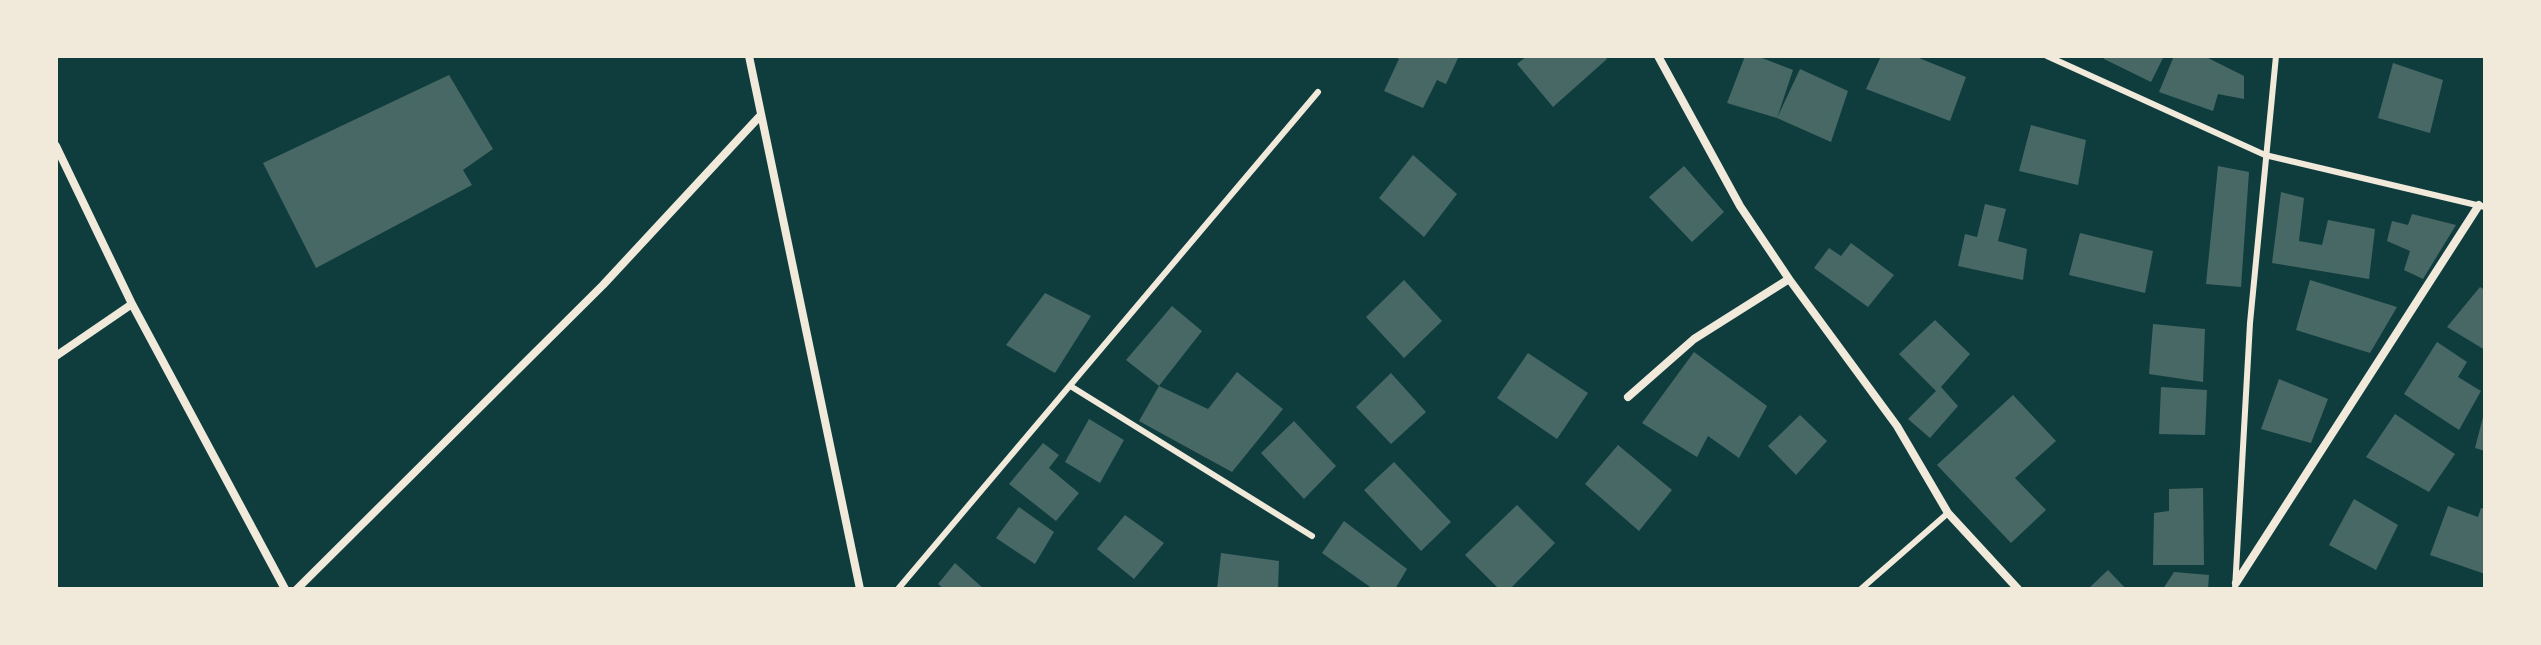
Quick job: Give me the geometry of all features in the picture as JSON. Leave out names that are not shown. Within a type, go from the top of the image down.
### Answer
[{"type":"street","points":[[749,56],[759,117],[860,589]]},
{"type":"street","points":[[1658,56],[1740,206],[1789,279],[1897,426],[1948,513],[2018,589]]},
{"type":"street","points":[[297,589],[603,285],[759,117]]},
{"type":"street","points":[[56,146],[132,304],[285,589]]},
{"type":"street","points":[[2236,586],[2482,206]]},
{"type":"street","points":[[1628,397],[1694,339],[1789,279]]},
{"type":"street","points":[[56,356],[132,304]]},
{"type":"lane","points":[[2047,56],[2265,155],[2482,206]]},
{"type":"lane","points":[[2236,586],[2250,323],[2276,56]]},
{"type":"lane","points":[[898,589],[996,470],[1072,387],[1318,92]]},
{"type":"lane","points":[[1072,387],[1312,536]]},
{"type":"lane","points":[[1861,589],[1948,513]]},
{"type":"building","points":[[1393,56],[1459,56],[1446,84],[1437,80],[1423,108],[1384,91],[1399,59]]},
{"type":"building","points":[[1527,56],[1605,56],[1607,59],[1553,107],[1517,64]]},
{"type":"building","points":[[1745,56],[1757,56],[1793,70],[1777,118],[1727,103]]},
{"type":"building","points":[[1881,56],[1914,56],[1966,77],[1950,121],[1866,89]]},
{"type":"building","points":[[2105,56],[2164,56],[2151,82],[2104,59]]},
{"type":"building","points":[[2174,56],[2204,56],[2244,76],[2244,99],[2218,94],[2213,111],[2159,92]]},
{"type":"building","points":[[2393,63],[2443,80],[2430,133],[2378,118]]},
{"type":"building","points":[[1800,69],[1848,91],[1831,142],[1777,118]]},
{"type":"building","points":[[449,75],[493,149],[463,170],[472,185],[316,268],[263,163]]},
{"type":"building","points":[[2031,125],[2086,140],[2078,185],[2019,171]]},
{"type":"building","points":[[1413,155],[1457,194],[1424,237],[1379,198]]},
{"type":"building","points":[[1684,166],[1724,212],[1692,242],[1649,197]]},
{"type":"building","points":[[2218,166],[2249,172],[2241,287],[2206,284]]},
{"type":"building","points":[[2281,192],[2304,198],[2299,241],[2322,245],[2328,220],[2375,229],[2369,279],[2272,263]]},
{"type":"building","points":[[1985,204],[2006,209],[1998,241],[2027,249],[2023,280],[1958,266],[1965,234],[1977,237]]},
{"type":"building","points":[[2412,214],[2456,225],[2423,279],[2404,270],[2410,251],[2387,241],[2392,221],[2408,225]]},
{"type":"building","points":[[2080,233],[2153,251],[2145,293],[2069,275]]},
{"type":"building","points":[[1851,243],[1894,275],[1868,307],[1814,268],[1829,248],[1841,256]]},
{"type":"building","points":[[1404,280],[1442,321],[1404,358],[1366,317]]},
{"type":"building","points":[[2310,280],[2397,307],[2370,353],[2296,330]]},
{"type":"building","points":[[2480,287],[2485,290],[2485,350],[2447,327]]},
{"type":"building","points":[[1045,293],[1091,316],[1055,373],[1006,345]]},
{"type":"building","points":[[1172,306],[1202,331],[1159,386],[1126,360]]},
{"type":"building","points":[[1935,320],[1970,354],[1941,387],[1958,406],[1930,438],[1908,419],[1936,391],[1899,354]]},
{"type":"building","points":[[2153,324],[2205,329],[2203,382],[2149,374]]},
{"type":"building","points":[[2437,342],[2467,362],[2458,377],[2481,391],[2459,430],[2404,394]]},
{"type":"building","points":[[1694,352],[1767,406],[1739,458],[1708,436],[1697,457],[1642,423]]},
{"type":"building","points":[[1528,353],[1588,393],[1557,439],[1497,398]]},
{"type":"building","points":[[1237,372],[1283,409],[1232,472],[1139,421],[1159,386],[1208,409]]},
{"type":"building","points":[[1391,373],[1426,412],[1391,444],[1356,407]]},
{"type":"building","points":[[2279,379],[2328,399],[2311,443],[2261,429]]},
{"type":"building","points":[[2161,387],[2207,390],[2205,435],[2159,434]]},
{"type":"building","points":[[2013,395],[2056,441],[2015,478],[2046,510],[2011,543],[1937,465]]},
{"type":"building","points":[[2485,413],[2485,451],[2475,448]]},
{"type":"building","points":[[2395,414],[2455,454],[2429,492],[2366,457]]},
{"type":"building","points":[[1800,415],[1827,441],[1796,475],[1768,446]]},
{"type":"building","points":[[1089,419],[1124,440],[1100,483],[1065,462]]},
{"type":"building","points":[[1294,421],[1336,466],[1304,499],[1261,453]]},
{"type":"building","points":[[1043,443],[1059,455],[1049,468],[1079,493],[1056,521],[1009,484]]},
{"type":"building","points":[[1618,445],[1672,490],[1639,531],[1585,484]]},
{"type":"building","points":[[1394,462],[1451,522],[1421,551],[1364,490]]},
{"type":"building","points":[[2203,488],[2204,565],[2153,565],[2154,513],[2169,511],[2169,489]]},
{"type":"building","points":[[2354,499],[2398,525],[2376,570],[2329,545]]},
{"type":"building","points":[[1517,505],[1555,543],[1510,589],[1499,589],[1465,555]]},
{"type":"building","points":[[2448,506],[2478,517],[2481,508],[2485,509],[2485,574],[2430,555]]},
{"type":"building","points":[[1019,507],[1054,532],[1035,564],[996,538]]},
{"type":"building","points":[[1125,515],[1164,543],[1134,579],[1097,549]]},
{"type":"building","points":[[1344,521],[1407,569],[1395,589],[1373,589],[1322,553]]},
{"type":"building","points":[[1221,553],[1279,561],[1278,589],[1217,589]]},
{"type":"building","points":[[955,563],[984,589],[944,589],[938,584]]},
{"type":"building","points":[[2108,570],[2126,589],[2088,589]]},
{"type":"building","points":[[2174,572],[2209,575],[2208,589],[2163,589]]}]
